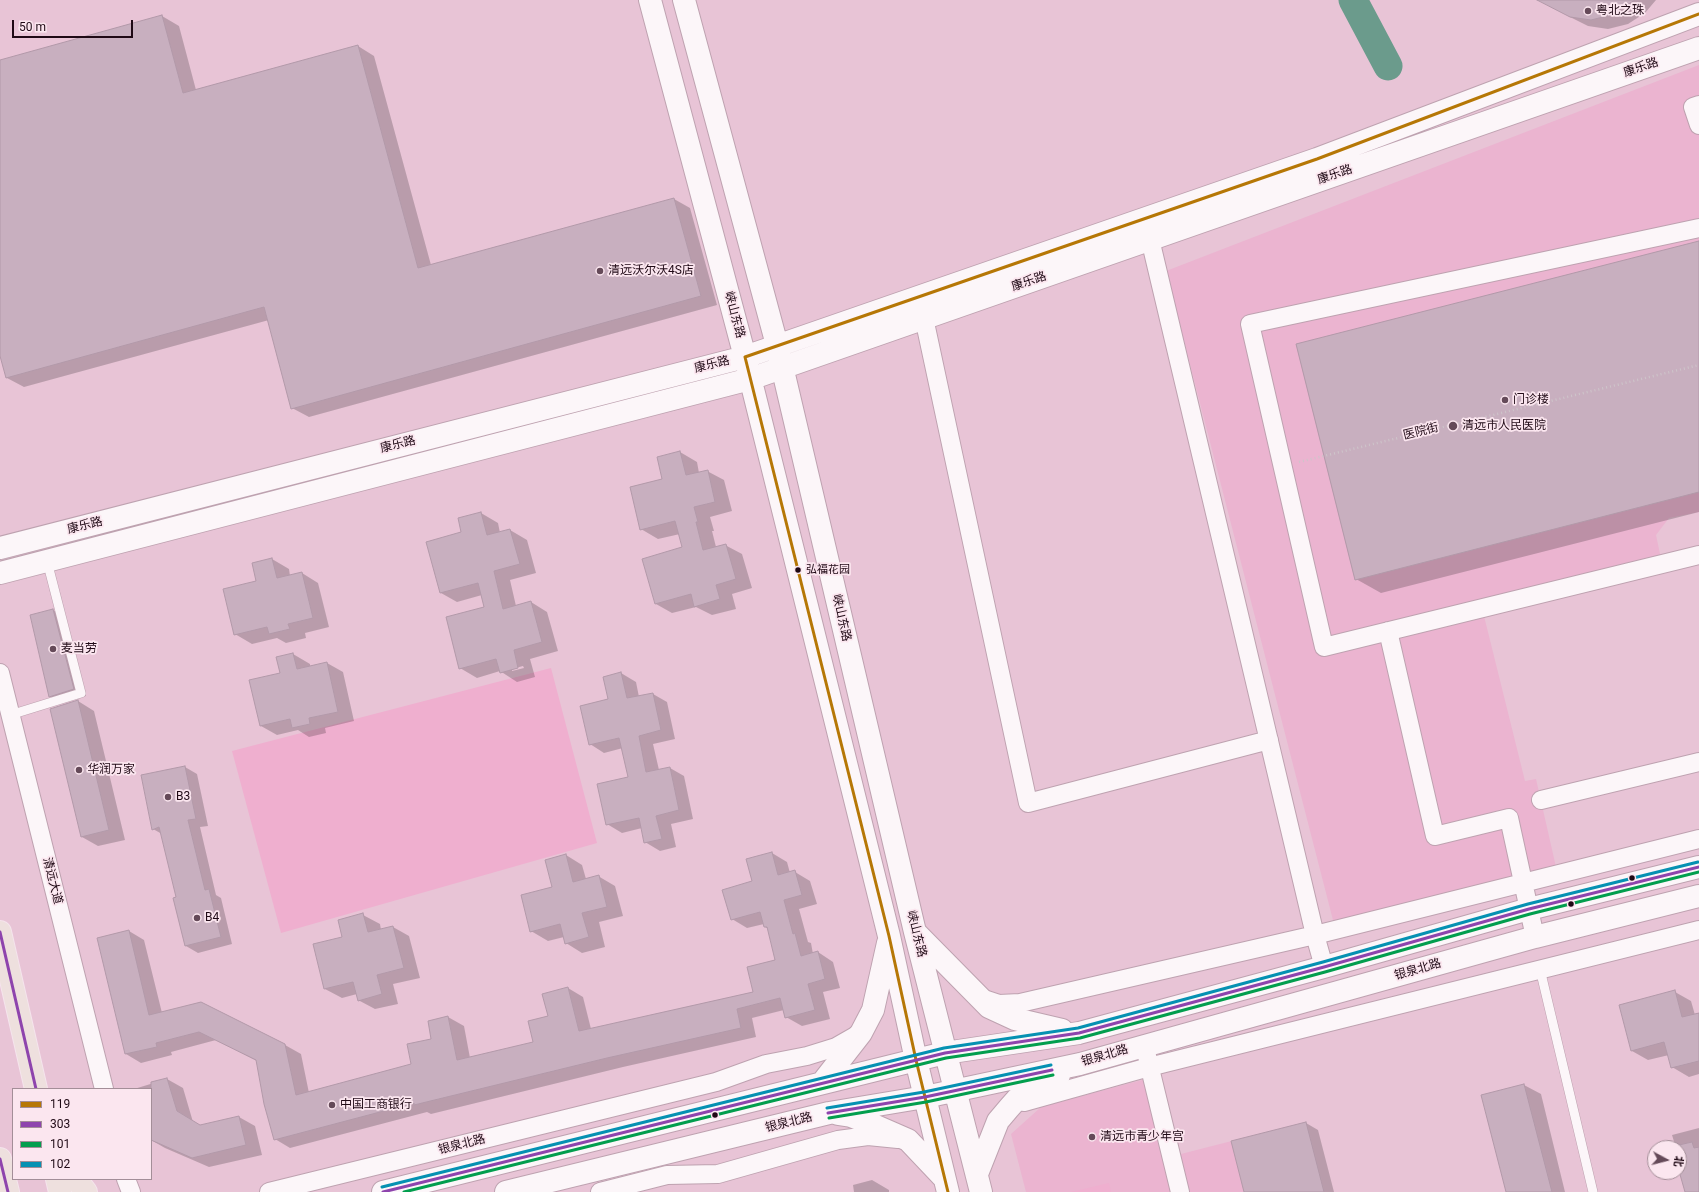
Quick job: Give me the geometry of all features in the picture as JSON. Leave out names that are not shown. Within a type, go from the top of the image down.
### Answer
[{"type":"highway","points":[[0,932],[36,1088]]},
{"type":"highway","points":[[0,1159],[8,1192]]},
{"type":"highway","points":[[57,1180],[60,1192]]},
{"type":"highway","points":[[77,1180],[86,1192]]},
{"type":"main road","name":"峡山东路","points":[[650,0],[750,379],[889,936],[916,1060],[946,1185]]},
{"type":"main road","name":"峡山东路","points":[[684,0],[778,345],[782,368],[915,932],[979,1183]]},
{"type":"main road","points":[[1692,17],[1694,0]]},
{"type":"main road","name":"康乐路","points":[[0,548],[744,357],[1317,159],[1692,17]]},
{"type":"main road","name":"康乐路","points":[[0,573],[750,379],[1699,48]]},
{"type":"main road","points":[[383,1192],[945,1053],[1079,1033],[1324,967],[1529,909],[1699,867]]},
{"type":"main road","name":"银泉北路","points":[[506,1192],[829,1113],[925,1096],[1080,1064],[1535,937],[1699,896]]},
{"type":"main road","points":[[915,932],[974,994],[989,1007],[1015,1020],[1048,1028],[1079,1033]]},
{"type":"main road","points":[[822,1083],[861,1033],[873,1010],[889,936]]},
{"type":"main road","points":[[979,1183],[998,1121],[1017,1099],[1080,1064]]},
{"type":"main road","points":[[829,1113],[851,1116],[888,1130],[908,1140],[946,1185]]},
{"type":"street","points":[[1699,104],[1693,107],[1699,125]]},
{"type":"street","points":[[1699,228],[1250,324],[1324,647],[1699,555]]},
{"type":"street","points":[[1150,239],[1314,935],[1324,967]]},
{"type":"street","points":[[924,318],[1028,803],[1269,740]]},
{"type":"street","points":[[1388,631],[1435,836],[1509,818],[1535,937]]},
{"type":"street","name":"清远大道","points":[[0,673],[104,1088]]},
{"type":"street","points":[[1541,800],[1699,762]]},
{"type":"street","points":[[974,994],[998,1004],[1020,1003],[1314,935],[1699,839]]},
{"type":"street","name":"银泉北路","points":[[998,1121],[1016,1106],[1029,1099],[1149,1067],[1699,930]]},
{"type":"street","name":"银泉北路","points":[[269,1192],[716,1082],[766,1064],[807,1056],[836,1047],[861,1033]]},
{"type":"street","points":[[1146,1045],[1149,1067],[1180,1192]]},
{"type":"street","points":[[600,1192],[667,1175],[718,1174],[838,1140],[868,1136],[908,1140]]},
{"type":"street","points":[[126,1180],[131,1192]]},
{"type":"lane","points":[[10,715],[81,693],[46,561]]},
{"type":"lane","points":[[1540,969],[1593,1192]]},
{"type":"path","name":"医院街","points":[[1283,465],[1699,365]]},
{"type":"shaded area","name":"清远市人民医院","points":[[1699,65],[1699,512],[1669,518],[1656,535],[1664,573],[1484,616],[1525,781],[1536,779],[1556,867],[1334,924],[1166,271]]},
{"type":"shaded area","points":[[551,668],[597,843],[281,933],[232,751]]},
{"type":"shaded area","name":"清远市青少年宫","points":[[1157,1076],[1177,1155],[1306,1122],[1324,1192],[1026,1192],[1011,1134],[1041,1107]]},
{"type":"shaded area","points":[[1109,1183],[1111,1192],[1071,1192]]},
{"type":"building","name":"粤北之珠","points":[[1537,0],[1635,0],[1611,15],[1591,20],[1570,17]]},
{"type":"building","points":[[162,15],[183,93],[358,45],[418,268],[674,198],[701,296],[291,409],[264,307],[6,378],[0,356],[0,60]]},
{"type":"building","name":"门诊楼","points":[[1699,241],[1699,492],[1355,580],[1296,344]]},
{"type":"building","points":[[680,451],[686,475],[708,470],[715,502],[694,507],[703,550],[726,544],[736,579],[716,585],[720,599],[694,607],[691,594],[655,604],[642,559],[682,547],[675,521],[640,530],[630,487],[662,479],[657,457]]},
{"type":"building","points":[[481,512],[487,535],[510,529],[520,564],[494,571],[503,609],[531,601],[542,642],[514,650],[518,668],[500,673],[496,659],[459,669],[446,617],[484,607],[478,583],[440,593],[426,542],[461,532],[458,518]]},
{"type":"building","points":[[272,558],[277,578],[302,572],[313,618],[288,624],[290,629],[269,634],[267,627],[234,635],[223,589],[256,581],[252,563]]},
{"type":"building","name":"麦当劳","points":[[53,609],[74,689],[49,697],[30,615]]},
{"type":"building","points":[[293,653],[297,669],[327,662],[338,712],[309,718],[310,724],[292,728],[290,719],[260,726],[249,680],[280,673],[276,657]]},
{"type":"building","points":[[621,672],[627,698],[653,693],[661,730],[639,736],[646,772],[670,767],[679,810],[656,816],[662,839],[644,843],[639,818],[606,825],[597,784],[628,777],[619,738],[589,745],[580,706],[608,699],[603,677]]},
{"type":"building","name":"华润万家","points":[[78,700],[109,830],[81,837],[50,709]]},
{"type":"building","points":[[185,766],[196,819],[188,820],[205,890],[209,889],[221,937],[185,946],[173,898],[176,897],[159,827],[152,830],[141,775]]},
{"type":"building","points":[[772,852],[778,875],[795,870],[802,895],[784,900],[793,934],[795,933],[801,956],[818,951],[825,979],[808,984],[815,1010],[785,1018],[780,998],[737,1009],[741,1028],[607,1058],[414,1105],[414,1103],[274,1140],[264,1104],[256,1060],[199,1032],[156,1043],[157,1047],[125,1054],[97,938],[129,930],[149,1015],[201,1002],[285,1044],[296,1095],[411,1064],[407,1044],[431,1039],[428,1021],[448,1016],[457,1060],[533,1042],[528,1021],[548,1016],[542,994],[568,987],[579,1031],[753,992],[747,967],[775,960],[767,927],[764,927],[760,912],[731,920],[722,890],[752,881],[746,859]]},
{"type":"building","points":[[566,854],[573,882],[599,875],[607,907],[582,913],[589,937],[565,944],[560,924],[530,932],[521,895],[552,887],[545,860]]},
{"type":"building","points":[[363,913],[368,932],[393,926],[404,968],[377,975],[382,994],[358,1001],[353,982],[324,989],[313,944],[342,937],[338,920]]},
{"type":"building","points":[[1675,990],[1682,1017],[1699,1013],[1699,1061],[1671,1068],[1664,1042],[1631,1051],[1619,1005]]},
{"type":"building","points":[[167,1078],[177,1111],[200,1125],[239,1116],[246,1145],[192,1158],[152,1140],[151,1082]]},
{"type":"building","points":[[1524,1084],[1552,1192],[1506,1192],[1481,1095]]},
{"type":"building","points":[[1306,1122],[1324,1192],[1244,1192],[1231,1141]]},
{"type":"building","points":[[1692,1142],[1694,1148],[1699,1147],[1699,1192],[1685,1192],[1682,1180],[1687,1180],[1687,1143]]},
{"type":"waterway","points":[[1353,0],[1388,66]]},
{"type":"transit line","name":"119","points":[[948,1192],[916,1060],[889,936],[745,357],[1317,159],[1699,14]]},
{"type":"transit line","name":"102","points":[[382,1187],[944,1048],[1078,1028],[1323,962],[1528,904],[1698,862]]},
{"type":"transit line","name":"303","points":[[383,1192],[945,1053],[1079,1033],[1324,967],[1529,909],[1699,867]]},
{"type":"transit line","name":"101","points":[[404,1192],[946,1058],[1080,1038],[1325,972],[1530,914],[1699,872]]},
{"type":"transit line","name":"303","points":[[0,932],[36,1088]]},
{"type":"transit line","name":"102","points":[[827,1108],[924,1092],[1051,1065]]},
{"type":"transit line","name":"303","points":[[828,1113],[925,1097],[1052,1070]]},
{"type":"transit line","name":"101","points":[[829,1118],[926,1102],[1053,1075]]},
{"type":"transit line","name":"303","points":[[0,1159],[8,1192]]},
{"type":"place","name":"粤北之珠","points":[[1588,11]]},
{"type":"place","name":"清远沃尔沃4S店","points":[[600,271]]},
{"type":"place","name":"门诊楼","points":[[1505,400]]},
{"type":"place","name":"清远市人民医院","points":[[1453,426]]},
{"type":"place","name":"弘福花园","points":[[798,570]]},
{"type":"place","name":"麦当劳","points":[[53,649]]},
{"type":"place","name":"华润万家","points":[[79,770]]},
{"type":"place","name":"B3","points":[[168,797]]},
{"type":"place","name":"B4","points":[[197,918]]},
{"type":"place","name":"中国工商银行","points":[[332,1105]]},
{"type":"place","name":"清远市青少年宫","points":[[1092,1137]]}]
